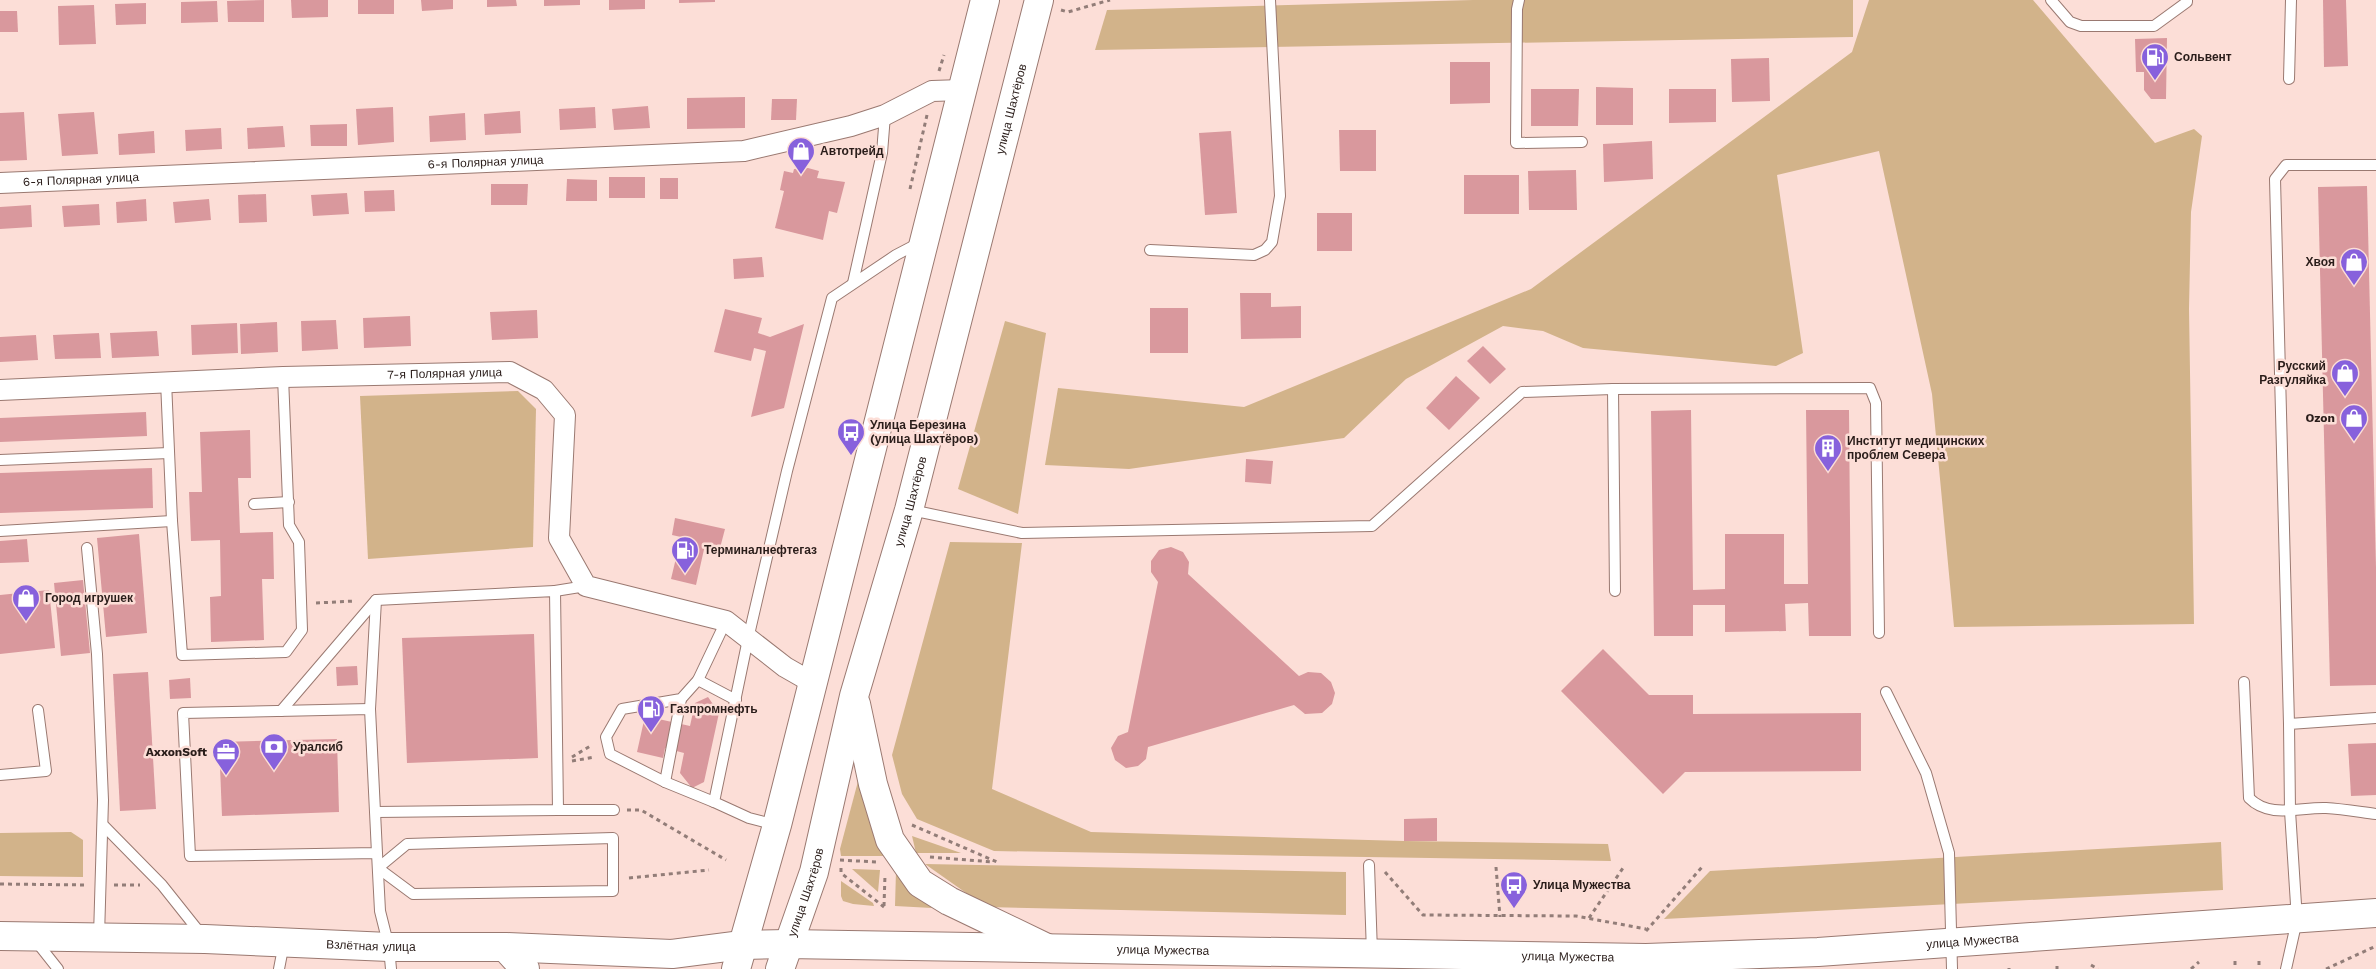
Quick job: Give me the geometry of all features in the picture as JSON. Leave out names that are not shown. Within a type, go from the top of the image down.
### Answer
[{"type":"main road","points":[[739,957],[777,825],[985,0]]},
{"type":"main road","name":"улица Шахтёров","points":[[784,957],[814,872],[854,696],[909,510],[1039,0]]},
{"type":"main road","points":[[854,696],[873,784],[890,840],[920,883],[949,900],[1047,948]]},
{"type":"main road","name":"улица Мужества","points":[[739,957],[1047,948],[1372,954],[1447,962],[1574,963],[1646,958],[1818,952],[1952,956],[2376,913]]},
{"type":"main road","name":"Взлётная улица","points":[[0,936],[284,942],[390,958],[505,948],[739,957]]},
{"type":"main road","points":[[505,948],[525,969]]},
{"type":"street","name":"6-я Полярная улица","points":[[0,183],[744,151],[851,126],[885,115],[932,91],[962,90]]},
{"type":"street","name":"7-я Полярная улица","points":[[0,390],[166,381],[510,372],[544,390],[565,415],[559,538],[586,586]]},
{"type":"street","points":[[586,586],[726,622],[785,668],[813,683]]},
{"type":"lane","points":[[1150,250],[1254,255],[1265,250],[1272,242],[1275,234],[1280,196],[1270,0]]},
{"type":"lane","points":[[1519,0],[1517,9],[1516,143],[1582,142]]},
{"type":"lane","points":[[2051,0],[2070,22],[2081,26],[2154,26],[2187,2],[2187,0]]},
{"type":"lane","points":[[2289,79],[2291,0]]},
{"type":"lane","points":[[853,283],[882,153],[885,115]]},
{"type":"lane","points":[[2286,969],[2297,920],[2290,811],[2275,180],[2286,165],[2376,165]]},
{"type":"lane","points":[[714,802],[748,639],[787,471],[832,298],[896,255],[924,240]]},
{"type":"lane","points":[[166,381],[172,521],[182,655],[286,652],[302,630],[299,542],[290,525],[288,502],[283,377]]},
{"type":"lane","points":[[909,510],[1022,533],[1372,526],[1522,392],[1870,388],[1876,403],[1879,633]]},
{"type":"lane","points":[[1613,390],[1615,591]]},
{"type":"lane","points":[[0,460],[169,453]]},
{"type":"lane","points":[[254,504],[288,502]]},
{"type":"lane","points":[[0,531],[172,521]]},
{"type":"lane","points":[[87,548],[97,654],[104,826],[99,937]]},
{"type":"lane","points":[[281,711],[376,600],[555,592],[586,586]]},
{"type":"lane","points":[[555,592],[560,762],[558,810]]},
{"type":"lane","points":[[376,600],[370,709],[380,911],[390,958]]},
{"type":"lane","points":[[665,782],[681,698],[698,680],[726,622]]},
{"type":"lane","points":[[698,680],[736,700]]},
{"type":"lane","points":[[2244,682],[2249,798],[2256,805],[2264,809],[2290,811],[2326,808],[2376,814]]},
{"type":"lane","points":[[1886,692],[1926,772],[1950,853],[1952,956]]},
{"type":"lane","points":[[681,698],[622,709],[606,737],[610,754],[665,782],[749,818],[777,825]]},
{"type":"lane","points":[[370,709],[183,713],[190,856],[377,853]]},
{"type":"lane","points":[[0,775],[46,771],[38,710]]},
{"type":"lane","points":[[2289,724],[2376,718]]},
{"type":"lane","points":[[376,812],[614,810]]},
{"type":"lane","points":[[104,826],[162,885],[205,939]]},
{"type":"lane","points":[[613,838],[613,891],[413,894],[378,868],[407,844],[613,838]]},
{"type":"lane","points":[[1372,954],[1374,865]]},
{"type":"lane","points":[[32,936],[58,969]]},
{"type":"lane","points":[[279,969],[284,942]]},
{"type":"path","points":[[1068,12],[1110,0]]},
{"type":"path","points":[[301,604],[341,602]]},
{"type":"path","points":[[560,762],[606,737]]},
{"type":"path","points":[[560,762],[610,754]]},
{"type":"path","points":[[614,810],[640,810],[726,860]]},
{"type":"path","points":[[912,825],[997,862],[926,857]]},
{"type":"path","points":[[885,863],[840,860],[841,873],[884,907],[885,872]]},
{"type":"path","points":[[1374,865],[1423,915],[1589,918],[1646,931],[1703,866]]},
{"type":"path","points":[[1496,867],[1500,917]]},
{"type":"path","points":[[1589,918],[1623,868]]},
{"type":"path","points":[[613,879],[709,870]]},
{"type":"path","points":[[2326,969],[2376,946]]},
{"type":"path","points":[[2235,961],[2235,969]]},
{"type":"path","points":[[2259,961],[2259,969]]},
{"type":"path","points":[[2191,969],[2199,962]]},
{"type":"path","points":[[2091,966],[2098,969]]},
{"type":"shaded area","points":[[1473,0],[1853,0],[1853,37],[1095,50],[1107,10]]},
{"type":"shaded area","points":[[1869,0],[2033,0],[2155,143],[2194,129],[2202,136],[2191,212],[2189,309],[2194,624],[1954,627],[1932,394],[1879,151],[1777,175],[1803,353],[1776,366],[1583,348],[1543,331],[1503,326],[1406,379],[1344,438],[1129,469],[1045,465],[1058,388],[1244,407],[1531,289],[1852,52]]},
{"type":"shaded area","points":[[1005,321],[1046,333],[1018,514],[958,489]]},
{"type":"shaded area","points":[[518,391],[536,409],[533,547],[368,559],[360,396]]},
{"type":"shaded area","points":[[950,542],[1022,543],[992,789],[1091,832],[1404,841],[1608,844],[1611,861],[994,851],[917,819],[902,794],[892,755]]},
{"type":"shaded area","points":[[861,770],[885,856],[841,856],[840,849]]},
{"type":"shaded area","points":[[71,832],[83,840],[83,877],[0,876],[0,833]]},
{"type":"shaded area","points":[[912,836],[961,853],[916,853]]},
{"type":"shaded area","points":[[2221,842],[2223,890],[1664,919],[1710,871]]},
{"type":"shaded area","points":[[925,864],[1346,872],[1346,915],[986,907]]},
{"type":"shaded area","points":[[852,869],[880,870],[878,892]]},
{"type":"shaded area","points":[[896,871],[932,908],[895,906]]},
{"type":"shaded area","points":[[841,881],[873,903],[874,906],[843,901]]},
{"type":"building","points":[[264,0],[264,22],[228,22],[227,1]]},
{"type":"building","points":[[291,0],[328,0],[328,17],[292,18]]},
{"type":"building","points":[[358,0],[394,0],[394,14],[358,14]]},
{"type":"building","points":[[421,0],[453,0],[453,9],[422,11]]},
{"type":"building","points":[[487,0],[516,0],[517,6],[487,7]]},
{"type":"building","points":[[544,0],[580,0],[580,5],[544,6]]},
{"type":"building","points":[[609,0],[645,0],[645,9],[609,10]]},
{"type":"building","points":[[679,0],[715,0],[715,2],[679,3]]},
{"type":"building","points":[[2323,0],[2346,0],[2348,66],[2324,67]]},
{"type":"building","points":[[217,1],[218,22],[181,23],[181,2]]},
{"type":"building","points":[[146,3],[146,24],[116,25],[115,4]]},
{"type":"building","points":[[94,5],[96,44],[59,45],[58,6]]},
{"type":"building","points":[[0,11],[17,11],[18,32],[0,32]]},
{"type":"building","points":[[2167,38],[2166,99],[2151,99],[2144,90],[2144,72],[2136,72],[2135,39]]},
{"type":"building","points":[[1769,58],[1770,101],[1732,102],[1731,59]]},
{"type":"building","points":[[1450,62],[1490,62],[1490,103],[1450,104]]},
{"type":"building","points":[[1596,87],[1633,88],[1633,125],[1596,125]]},
{"type":"building","points":[[1531,89],[1579,89],[1578,126],[1531,126]]},
{"type":"building","points":[[1669,89],[1716,89],[1716,122],[1669,123]]},
{"type":"building","points":[[745,97],[745,128],[687,129],[687,98]]},
{"type":"building","points":[[772,99],[797,99],[796,120],[771,120]]},
{"type":"building","points":[[648,106],[650,128],[614,130],[612,109]]},
{"type":"building","points":[[393,107],[394,142],[358,145],[356,109]]},
{"type":"building","points":[[595,107],[596,128],[560,130],[559,109]]},
{"type":"building","points":[[520,111],[521,133],[485,135],[484,114]]},
{"type":"building","points":[[24,112],[27,160],[0,161],[0,113]]},
{"type":"building","points":[[94,112],[98,154],[62,156],[58,114]]},
{"type":"building","points":[[465,113],[466,140],[430,142],[429,116]]},
{"type":"building","points":[[347,124],[347,146],[311,146],[310,125]]},
{"type":"building","points":[[283,126],[285,147],[248,149],[247,128]]},
{"type":"building","points":[[221,128],[222,149],[186,151],[185,130]]},
{"type":"building","points":[[1339,130],[1376,130],[1376,171],[1340,171]]},
{"type":"building","points":[[154,131],[155,153],[119,155],[118,134]]},
{"type":"building","points":[[1231,131],[1237,213],[1205,215],[1199,133]]},
{"type":"building","points":[[1652,141],[1653,179],[1604,182],[1603,144]]},
{"type":"building","points":[[808,168],[819,171],[817,178],[845,182],[837,213],[829,211],[823,240],[775,228],[784,191],[780,190],[784,171],[793,173],[794,169]]},
{"type":"building","points":[[1576,170],[1577,210],[1529,210],[1528,171]]},
{"type":"building","points":[[1464,175],[1519,175],[1519,214],[1464,214]]},
{"type":"building","points":[[609,177],[645,177],[645,198],[609,198]]},
{"type":"building","points":[[660,178],[678,178],[678,199],[660,199]]},
{"type":"building","points":[[567,179],[597,180],[597,201],[566,201]]},
{"type":"building","points":[[491,184],[528,184],[527,205],[491,205]]},
{"type":"building","points":[[2367,186],[2376,568],[2376,685],[2330,686],[2318,187]]},
{"type":"building","points":[[394,190],[395,211],[365,212],[364,191]]},
{"type":"building","points":[[347,193],[349,214],[313,216],[311,195]]},
{"type":"building","points":[[266,194],[267,222],[239,223],[238,195]]},
{"type":"building","points":[[146,199],[147,221],[117,223],[116,202]]},
{"type":"building","points":[[209,199],[211,220],[175,223],[173,202]]},
{"type":"building","points":[[99,204],[100,225],[64,227],[62,206]]},
{"type":"building","points":[[31,205],[32,227],[0,229],[0,207]]},
{"type":"building","points":[[1317,213],[1352,213],[1352,251],[1317,251]]},
{"type":"building","points":[[762,257],[764,277],[734,279],[733,259]]},
{"type":"building","points":[[1240,293],[1271,293],[1271,307],[1301,306],[1301,338],[1241,339]]},
{"type":"building","points":[[1150,308],[1188,308],[1188,353],[1150,353]]},
{"type":"building","points":[[725,309],[762,318],[758,333],[770,337],[804,324],[784,408],[751,417],[766,351],[754,348],[751,361],[714,352]]},
{"type":"building","points":[[537,310],[538,338],[492,340],[490,312]]},
{"type":"building","points":[[410,316],[411,346],[364,348],[363,318]]},
{"type":"building","points":[[336,320],[338,349],[302,351],[301,321]]},
{"type":"building","points":[[277,322],[278,352],[241,354],[240,324]]},
{"type":"building","points":[[237,323],[238,353],[192,355],[191,325]]},
{"type":"building","points":[[157,331],[159,356],[112,358],[110,333]]},
{"type":"building","points":[[99,333],[101,358],[55,359],[53,335]]},
{"type":"building","points":[[36,335],[38,360],[0,362],[0,337]]},
{"type":"building","points":[[1483,346],[1506,369],[1490,384],[1467,361]]},
{"type":"building","points":[[1456,376],[1480,398],[1449,430],[1426,408]]},
{"type":"building","name":"Институт медицинских проблем Севера","points":[[1691,410],[1693,590],[1725,589],[1725,534],[1784,534],[1784,584],[1808,584],[1806,410],[1849,410],[1851,636],[1809,636],[1808,603],[1785,604],[1786,631],[1725,632],[1725,605],[1693,605],[1693,636],[1654,636],[1651,411]]},
{"type":"building","points":[[146,412],[147,436],[0,442],[0,418]]},
{"type":"building","points":[[250,430],[251,478],[238,478],[240,533],[273,532],[274,579],[262,579],[264,640],[211,642],[210,597],[221,596],[220,540],[191,541],[189,492],[202,492],[200,432]]},
{"type":"building","points":[[1246,459],[1273,461],[1271,484],[1245,482]]},
{"type":"building","points":[[152,468],[153,508],[0,513],[0,473]]},
{"type":"building","points":[[675,518],[725,529],[720,548],[705,545],[696,585],[671,579],[681,537],[672,535]]},
{"type":"building","points":[[139,534],[147,633],[106,637],[97,538]]},
{"type":"building","points":[[27,539],[29,562],[0,563],[0,541]]},
{"type":"building","points":[[1171,547],[1183,552],[1189,562],[1188,574],[1299,676],[1308,672],[1321,673],[1331,682],[1335,693],[1332,704],[1322,713],[1305,714],[1294,705],[1148,747],[1146,759],[1138,766],[1126,768],[1115,760],[1111,748],[1118,736],[1128,732],[1158,582],[1151,572],[1151,561],[1159,550]]},
{"type":"building","points":[[83,580],[90,653],[61,656],[54,583]]},
{"type":"building","name":"Город игрушек","points":[[49,590],[55,648],[0,654],[0,595]]},
{"type":"building","points":[[534,634],[538,758],[407,763],[402,638]]},
{"type":"building","points":[[1603,649],[1649,695],[1693,695],[1693,714],[1861,713],[1861,771],[1685,772],[1663,794],[1561,691]]},
{"type":"building","points":[[357,666],[358,685],[337,686],[336,667]]},
{"type":"building","points":[[148,672],[156,809],[120,811],[113,674]]},
{"type":"building","points":[[190,678],[191,698],[170,699],[169,680]]},
{"type":"building","points":[[708,697],[719,713],[704,782],[692,788],[680,773],[684,753],[665,748],[663,758],[637,752],[645,716],[690,726],[695,703]]},
{"type":"building","points":[[337,739],[339,812],[222,816],[219,742]]},
{"type":"building","points":[[2376,743],[2376,795],[2351,796],[2348,744]]},
{"type":"building","points":[[1437,818],[1437,841],[1404,841],[1404,819]]},
{"type":"place","name":"Сольвент","points":[[2155,81]]},
{"type":"place","name":"Автотрейд","points":[[801,175]]},
{"type":"place","name":"Хвоя","points":[[2354,286]]},
{"type":"place","name":"Русский Разгуляйка","points":[[2345,397]]},
{"type":"place","name":"Ozon","points":[[2354,442]]},
{"type":"place","name":"Улица Березина (улица Шахтёров)","points":[[851,456]]},
{"type":"place","name":"Институт медицинских проблем Севера","points":[[1828,472]]},
{"type":"place","name":"Терминалнефтегаз","points":[[685,574]]},
{"type":"place","name":"Город игрушек","points":[[26,622]]},
{"type":"place","name":"Газпромнефть","points":[[651,733]]},
{"type":"place","name":"Уралсиб","points":[[274,771]]},
{"type":"place","name":"AxxonSoft","points":[[226,776]]},
{"type":"place","name":"Улица Мужества","points":[[1514,909]]}]
